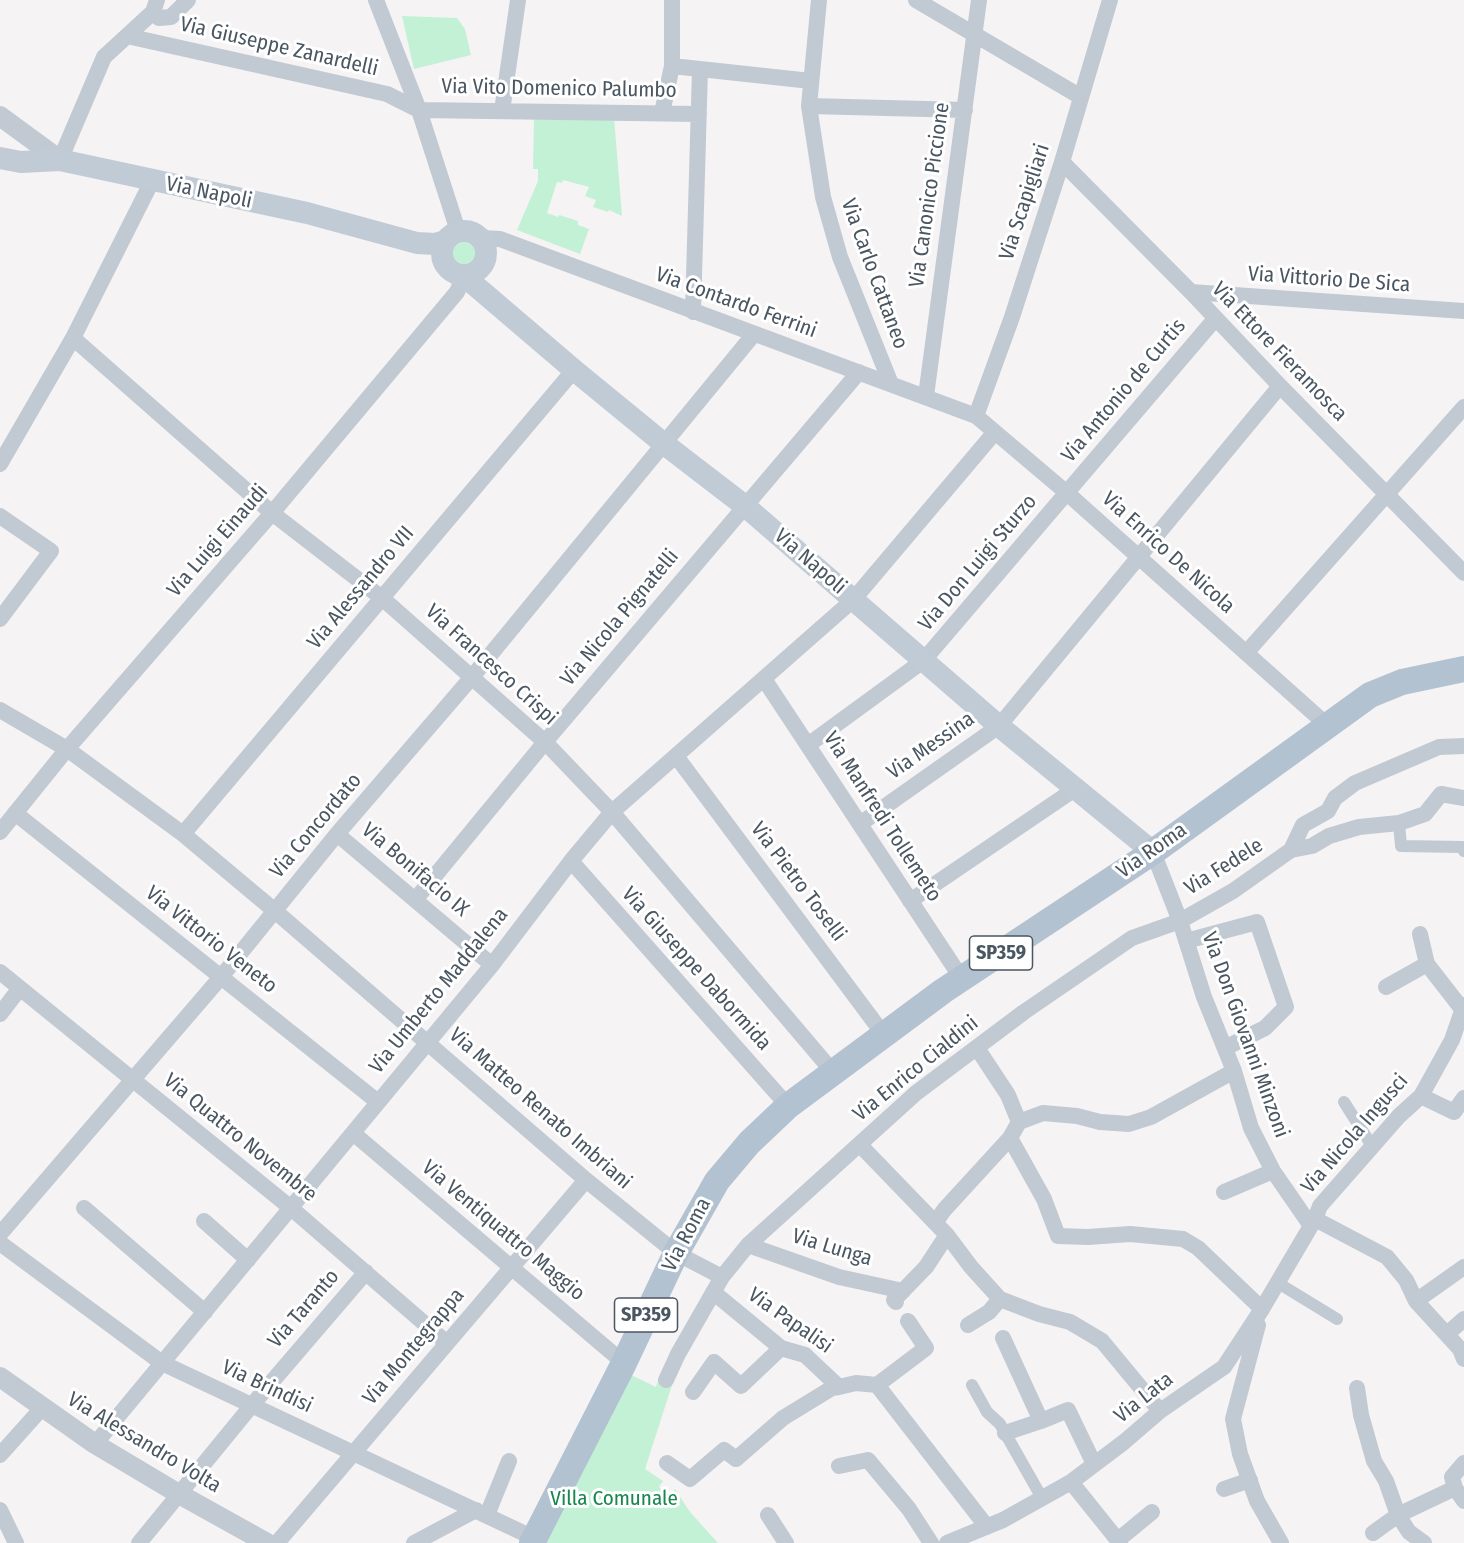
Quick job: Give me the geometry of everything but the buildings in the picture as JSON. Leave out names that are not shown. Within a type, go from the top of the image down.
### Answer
[{"type":"main road","name":"Via Napoli","points":[[0,158],[21,162],[60,160],[307,213],[417,243],[449,245]]},
{"type":"main road","points":[[470,232],[481,238],[486,251],[486,259],[478,271],[464,276],[452,272],[449,245],[470,232]]},
{"type":"main road","name":"Via Napoli","points":[[464,276],[663,443],[745,506],[923,662],[1153,852]]},
{"type":"main road","name":"Via Roma","points":[[842,1066],[943,991],[1153,852],[1370,695],[1402,682],[1464,669]]},
{"type":"main road","name":"SP359","points":[[788,1106],[842,1066]]},
{"type":"main road","name":"Via Roma","points":[[533,1541],[624,1363],[676,1253],[717,1181],[749,1143],[788,1106]]},
{"type":"street","points":[[0,116],[60,160],[104,57],[155,6],[159,18],[171,16],[188,0]]},
{"type":"street","points":[[376,0],[419,110],[449,245]]},
{"type":"street","points":[[502,111],[518,0]]},
{"type":"street","points":[[662,114],[672,66],[672,0]]},
{"type":"street","name":"Via Carlo Cattaneo","points":[[819,0],[809,106],[825,207],[840,257],[891,384]]},
{"type":"street","points":[[916,0],[1081,97]]},
{"type":"street","name":"Via Canonico Piccione","points":[[926,396],[980,0]]},
{"type":"street","name":"Via Scapigliari","points":[[976,416],[1012,317],[1062,162],[1110,0]]},
{"type":"street","name":"Via Giuseppe Zanardelli","points":[[127,36],[387,94],[419,110]]},
{"type":"street","points":[[672,66],[811,81]]},
{"type":"street","points":[[693,312],[700,69]]},
{"type":"street","points":[[809,106],[964,110]]},
{"type":"street","name":"Via Vito Domenico Palumbo","points":[[419,110],[699,114]]},
{"type":"street","name":"Via Ettore Fieramosca","points":[[1062,162],[1464,573]]},
{"type":"street","points":[[0,464],[73,338],[152,181]]},
{"type":"street","name":"Via Contardo Ferrini","points":[[481,238],[500,239],[976,416]]},
{"type":"street","name":"Via Luigi Einaudi","points":[[0,832],[67,749],[272,513],[457,292],[464,276]]},
{"type":"street","name":"Via Vittorio De Sica","points":[[1191,292],[1464,311]]},
{"type":"street","name":"Via Antonio de Curtis","points":[[1067,493],[1215,319]]},
{"type":"street","name":"Via Concordato","points":[[0,1234],[221,977],[337,834],[472,677],[754,334]]},
{"type":"street","name":"Via Francesco Crispi","points":[[73,338],[272,513],[382,598],[545,742],[612,812],[842,1066]]},
{"type":"street","name":"Via Alessandro VII","points":[[183,834],[574,370]]},
{"type":"street","name":"Via Nicola Pignatelli","points":[[416,900],[545,742],[859,372]]},
{"type":"street","name":"Via Messina","points":[[860,824],[999,726],[1280,386]]},
{"type":"street","points":[[1246,652],[1464,408]]},
{"type":"street","name":"Via Enrico De Nicola","points":[[976,416],[1067,493],[1328,726]]},
{"type":"street","name":"Via Umberto Maddalena","points":[[95,1444],[428,1043],[612,812],[853,600],[995,432]]},
{"type":"street","name":"Via Don Luigi Sturzo","points":[[808,745],[923,662],[1067,493]]},
{"type":"street","points":[[0,516],[51,551],[0,618]]},
{"type":"street","name":"Via Manfredi Tollemeto","points":[[764,679],[962,979]]},
{"type":"street","name":"Via Matteo Renato Imbriani","points":[[0,710],[67,749],[183,834],[586,1180],[676,1253],[722,1277]]},
{"type":"street","points":[[1292,850],[1303,825],[1328,811],[1335,798],[1355,783],[1439,747],[1464,746]]},
{"type":"street","name":"Via Pietro Toselli","points":[[676,756],[884,1035]]},
{"type":"street","points":[[910,901],[1075,789]]},
{"type":"street","points":[[1292,850],[1312,846],[1329,836],[1359,827],[1399,824],[1425,814],[1441,794],[1464,798]]},
{"type":"street","name":"Via Vittorio Veneto","points":[[15,813],[378,1102]]},
{"type":"street","points":[[1399,824],[1401,846],[1463,847],[1464,851]]},
{"type":"street","name":"Via Bonifacio IX","points":[[337,834],[492,964]]},
{"type":"street","name":"Via Fedele","points":[[1179,921],[1233,891],[1292,850]]},
{"type":"street","name":"Via Don Giovanni Minzoni","points":[[1153,852],[1204,997],[1234,1071],[1251,1128],[1273,1171],[1313,1223]]},
{"type":"street","name":"Via Giuseppe Dabormida","points":[[571,861],[788,1106]]},
{"type":"street","name":"Via Enrico Cialdini","points":[[666,1380],[678,1354],[722,1277],[748,1245],[916,1093],[1024,1012],[1132,938],[1179,921]]},
{"type":"street","points":[[1186,941],[1257,922],[1286,1007],[1264,1028],[1225,1048]]},
{"type":"street","points":[[1420,934],[1427,964],[1463,1007]]},
{"type":"street","points":[[1386,987],[1427,964]]},
{"type":"street","name":"Via Quattro Novembre","points":[[0,972],[291,1208],[447,1343]]},
{"type":"street","points":[[0,1014],[20,988]]},
{"type":"street","name":"Via Nicola Ingusci","points":[[1313,1223],[1320,1206],[1399,1116],[1421,1096],[1452,1040],[1463,1007]]},
{"type":"street","points":[[977,1048],[1008,1095],[1019,1122]]},
{"type":"street","points":[[941,1229],[944,1210],[1010,1138],[1019,1122],[1043,1113],[1129,1124],[1151,1117],[1234,1071]]},
{"type":"street","points":[[1421,1096],[1454,1112],[1464,1098]]},
{"type":"street","points":[[1344,1102],[1372,1146]]},
{"type":"street","name":"Via Ventiquattro Maggio","points":[[353,1133],[624,1363]]},
{"type":"street","points":[[1010,1138],[1044,1199],[1058,1236],[1088,1237],[1130,1234],[1183,1239],[1198,1248],[1262,1309],[1233,1419],[1240,1454],[1257,1501],[1281,1543]]},
{"type":"street","points":[[860,1144],[941,1229],[970,1267],[1000,1299],[1039,1314],[1070,1322],[1102,1341],[1160,1411]]},
{"type":"street","points":[[1224,1192],[1273,1171]]},
{"type":"street","name":"Via Montegrappa","points":[[277,1543],[586,1180]]},
{"type":"street","points":[[84,1208],[205,1312]]},
{"type":"street","points":[[204,1221],[248,1260]]},
{"type":"street","points":[[1313,1223],[1387,1257],[1406,1280],[1416,1301],[1460,1349],[1464,1359]]},
{"type":"street","name":"Via Lata","points":[[947,1543],[987,1527],[1071,1482],[1160,1411],[1224,1367],[1262,1309],[1313,1223]]},
{"type":"street","name":"Via Lunga","points":[[748,1245],[900,1296],[926,1267],[941,1229]]},
{"type":"street","name":"Via Brindisi","points":[[0,1243],[162,1363],[481,1513],[533,1541]]},
{"type":"street","points":[[1416,1301],[1464,1267]]},
{"type":"street","name":"Via Taranto","points":[[139,1543],[252,1404],[366,1272]]},
{"type":"street","points":[[1278,1283],[1337,1319]]},
{"type":"street","name":"Via Papalisi","points":[[713,1293],[781,1348],[805,1355],[839,1387]]},
{"type":"street","points":[[968,1325],[989,1312],[1000,1299]]},
{"type":"street","points":[[1446,1334],[1464,1319]]},
{"type":"street","points":[[667,1463],[690,1479],[724,1450],[736,1459],[783,1418],[832,1388],[856,1383],[876,1385],[926,1348],[908,1321]]},
{"type":"street","points":[[1004,1338],[1041,1421]]},
{"type":"street","points":[[693,1392],[714,1362],[741,1386],[781,1348]]},
{"type":"street","name":"Via Alessandro Volta","points":[[0,1377],[95,1444],[267,1543]]},
{"type":"street","points":[[876,1385],[987,1527]]},
{"type":"street","points":[[972,1385],[987,1412],[1000,1424],[1042,1498]]},
{"type":"street","points":[[1357,1388],[1369,1446],[1386,1481],[1398,1515],[1409,1532],[1424,1543]]},
{"type":"street","points":[[0,1455],[42,1408]]},
{"type":"street","points":[[1005,1433],[1068,1410],[1094,1464]]},
{"type":"street","points":[[839,1466],[868,1460],[909,1509],[931,1543]]},
{"type":"street","points":[[414,1543],[481,1513],[509,1461]]},
{"type":"street","points":[[1373,1533],[1398,1515],[1459,1494],[1452,1477],[1464,1463]]},
{"type":"street","points":[[1224,1488],[1250,1480]]},
{"type":"street","points":[[1071,1482],[1119,1541],[1152,1512]]},
{"type":"street","points":[[0,1510],[16,1543]]},
{"type":"street","points":[[768,1515],[786,1543]]},
{"type":"green space","points":[[402,16],[457,18],[465,29],[471,55],[414,69]]},
{"type":"green space","points":[[534,117],[614,117],[622,216],[609,210],[608,212],[593,207],[596,200],[585,196],[589,187],[563,180],[562,183],[557,182],[547,213],[578,221],[578,225],[589,229],[580,254],[517,230],[538,181],[538,169],[533,169]]},
{"type":"green space","points":[[464,242],[472,245],[475,253],[472,261],[464,264],[456,261],[453,253],[456,245]]},
{"type":"green space","name":"Villa Comunale","points":[[629,1374],[656,1387],[659,1378],[672,1385],[645,1469],[663,1481],[659,1487],[669,1496],[675,1489],[690,1512],[718,1543],[542,1543]]}]
